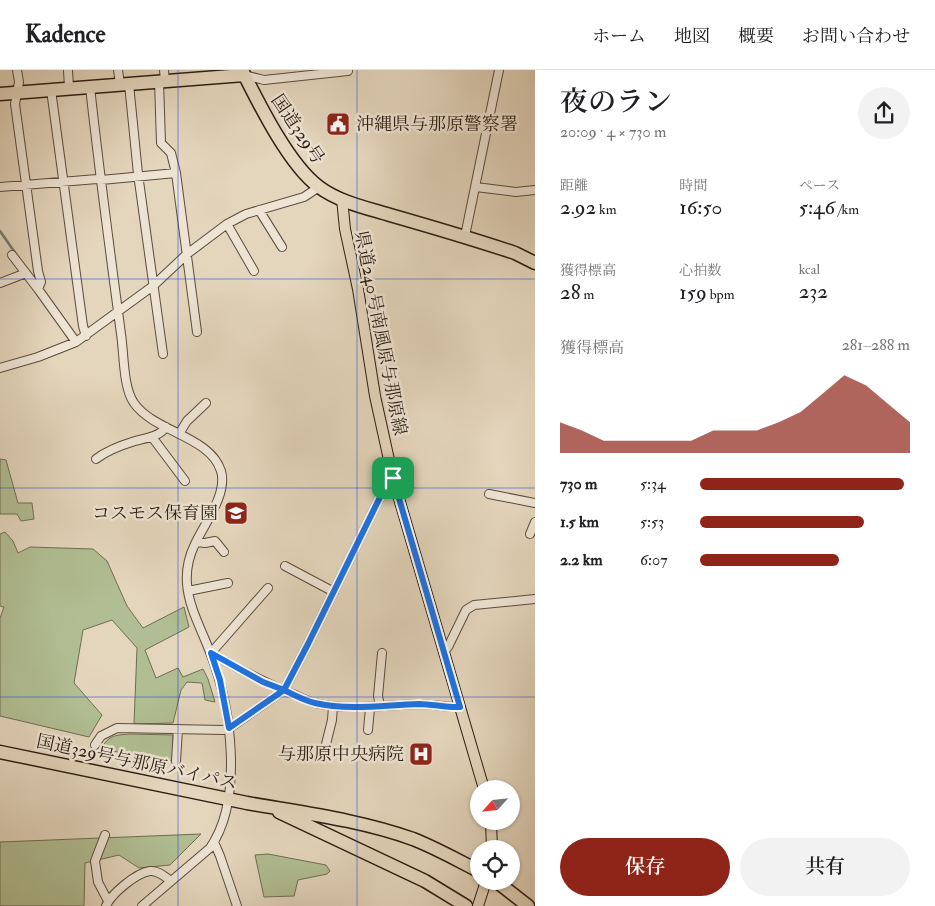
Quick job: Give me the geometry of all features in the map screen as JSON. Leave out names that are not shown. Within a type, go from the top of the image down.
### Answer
[{"type":"highway","points":[[0,94],[124,84],[163,77],[243,73]]},
{"type":"highway","name":"国道329号","points":[[243,73],[263,110],[297,164],[319,187],[328,193],[342,199],[466,236],[515,253],[535,263]]},
{"type":"highway","name":"国道329号与那原バイパス","points":[[0,752],[267,807],[335,818],[411,839],[432,847],[470,866]]},
{"type":"highway","name":"国道329号与那原バイパス","points":[[267,807],[425,881],[466,906]]},
{"type":"highway","points":[[508,890],[528,906]]},
{"type":"main road","name":"県道240号南風原与那原線","points":[[342,199],[345,229],[358,289],[375,396],[393,478],[481,780]]},
{"type":"main road","points":[[478,906],[483,890]]},
{"type":"street","points":[[17,70],[19,82],[15,104],[25,186],[41,282],[38,289]]},
{"type":"street","points":[[68,70],[69,88]]},
{"type":"street","points":[[118,70],[124,84],[139,178],[163,354]]},
{"type":"street","points":[[466,236],[499,70]]},
{"type":"street","points":[[243,73],[264,80],[303,73],[348,71]]},
{"type":"street","points":[[163,77],[161,142],[171,153],[176,173],[197,332]]},
{"type":"street","points":[[90,87],[128,390],[134,403],[140,410],[208,452],[221,470],[222,478],[221,491],[213,512],[196,542],[187,573],[188,590],[192,606],[220,680],[229,728],[231,760],[228,799],[221,827],[214,842],[206,852],[142,906]]},
{"type":"street","points":[[51,90],[62,183],[86,336]]},
{"type":"street","points":[[0,187],[97,179],[139,178],[176,173]]},
{"type":"street","points":[[476,186],[516,192],[535,190]]},
{"type":"street","points":[[0,368],[38,357],[76,342],[153,286],[187,254],[227,224],[258,210],[304,197],[319,187]]},
{"type":"street","points":[[258,210],[282,247]]},
{"type":"street","points":[[227,224],[254,271]]},
{"type":"street","points":[[12,255],[76,342]]},
{"type":"street","points":[[0,283],[26,273]]},
{"type":"street","points":[[179,434],[187,421],[206,403]]},
{"type":"street","points":[[96,460],[102,454],[163,432],[166,427]]},
{"type":"street","points":[[152,437],[185,481]]},
{"type":"street","points":[[95,745],[101,736],[117,728],[224,730],[284,690],[385,487],[393,478]]},
{"type":"street","points":[[489,494],[535,503]]},
{"type":"street","points":[[530,534],[535,522]]},
{"type":"street","points":[[196,542],[215,541],[224,552]]},
{"type":"street","points":[[285,566],[334,592]]},
{"type":"street","points":[[188,590],[228,583]]},
{"type":"street","points":[[211,653],[268,588]]},
{"type":"street","points":[[444,652],[466,610],[474,605],[535,599]]},
{"type":"street","points":[[211,653],[263,682],[314,703],[370,708],[419,704],[442,705],[453,708],[460,707]]},
{"type":"street","points":[[380,706],[378,696],[382,653]]},
{"type":"street","points":[[324,748],[332,720],[333,706]]},
{"type":"street","points":[[368,730],[370,708]]},
{"type":"street","points":[[176,761],[178,730]]},
{"type":"street","points":[[105,835],[95,861],[98,882],[107,903],[134,878],[150,871],[160,873],[171,881]]},
{"type":"street","points":[[214,842],[237,906]]},
{"type":"green space","points":[[0,459],[6,460],[18,503],[32,503],[34,519],[21,521],[17,514],[0,514]]},
{"type":"green space","points":[[5,532],[13,541],[18,553],[30,547],[93,549],[107,561],[127,606],[143,628],[184,607],[189,627],[145,650],[156,678],[178,668],[183,677],[203,669],[215,702],[205,700],[202,683],[187,682],[181,690],[173,723],[134,724],[137,648],[112,620],[83,630],[74,683],[102,715],[89,737],[0,716],[0,618],[4,607],[0,606],[0,534]]},
{"type":"green space","points":[[117,735],[173,735],[173,760],[159,763],[102,748],[110,738]]},
{"type":"green space","points":[[201,834],[170,865],[139,868],[119,855],[85,863],[84,906],[0,906],[0,842]]},
{"type":"green space","points":[[268,854],[326,865],[330,871],[327,874],[298,880],[294,896],[264,897],[255,855]]},
{"type":"waterway","points":[[0,231],[16,254]]},
{"type":"place","name":"沖縄県与那原警察署","points":[[338,124]]},
{"type":"place","name":"コスモス保育園","points":[[236,513]]},
{"type":"place","name":"与那原中央病院","points":[[421,754]]},
{"type":"route","points":[[393,478],[385,487],[284,690],[263,682],[211,653],[220,680],[229,728],[284,690],[314,703],[333,706],[370,708],[419,704],[442,705],[453,708],[460,707],[393,478]]}]
